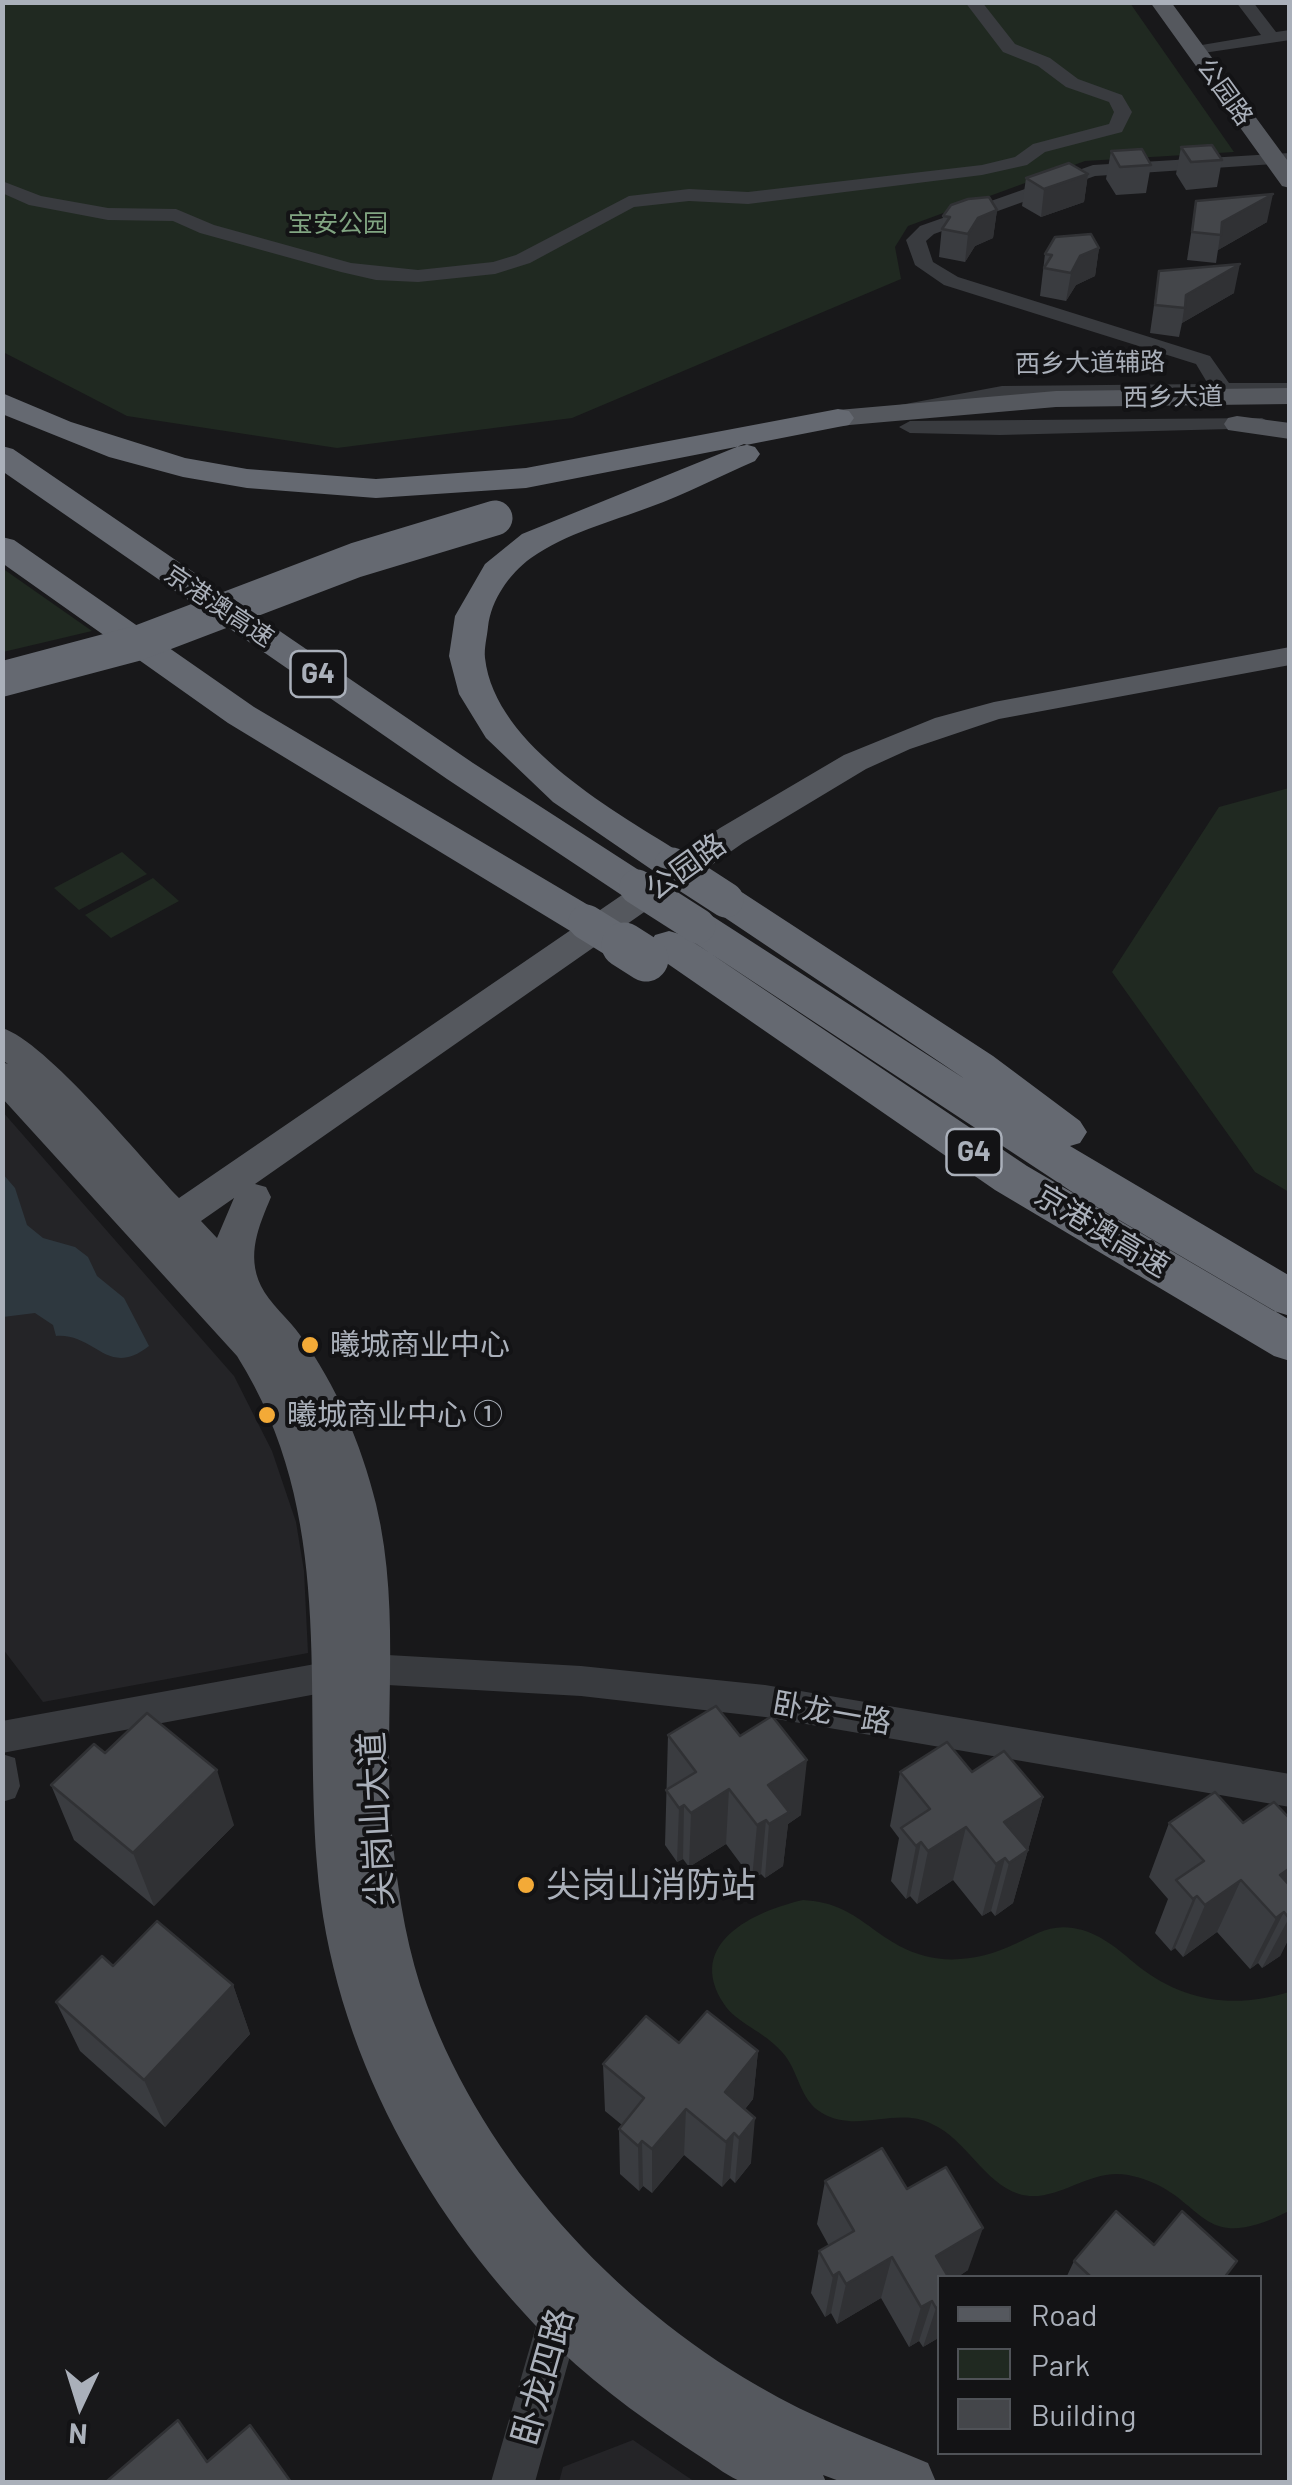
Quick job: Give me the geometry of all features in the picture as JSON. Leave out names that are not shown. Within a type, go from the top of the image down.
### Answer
[{"type":"highway","points":[[2,402],[105,446],[204,472],[314,486],[500,482],[680,445],[844,427]]},
{"type":"highway","points":[[2,664],[111,639],[406,526],[744,454],[844,427]]},
{"type":"highway","points":[[2,679],[59,669],[118,652],[488,510],[680,445]]},
{"type":"highway","points":[[685,932],[672,865],[586,808],[510,744],[485,712],[472,686],[467,654],[470,624],[478,600],[516,552],[550,532],[744,454]]},
{"type":"highway","name":"京港澳高速","points":[[2,456],[460,771],[612,905]]},
{"type":"highway","name":"京港澳高速","points":[[2,489],[612,905]]},
{"type":"highway","points":[[2,548],[240,715],[612,905],[685,932]]},
{"type":"highway","name":"G4","points":[[612,905],[685,932]]},
{"type":"highway","name":"京港澳高速","points":[[685,932],[896,1099],[1011,1178],[1290,1343]]},
{"type":"highway","name":"京港澳高速","points":[[685,932],[1102,1189],[1282,1294]]},
{"type":"main road","name":"公园路","points":[[1160,2],[1205,50]]},
{"type":"main road","name":"公园路","points":[[1175,2],[1284,158],[1290,181]]},
{"type":"main road","points":[[1222,388],[1290,374]]},
{"type":"main road","name":"西乡大道","points":[[1057,406],[1290,392]]},
{"type":"main road","points":[[844,427],[1057,406]]},
{"type":"main road","name":"西乡大道","points":[[1057,406],[1290,410]]},
{"type":"main road","points":[[1237,424],[1290,428]]},
{"type":"main road","name":"公园路","points":[[173,1237],[752,819],[832,772],[929,731],[1006,708],[1290,656]]},
{"type":"main road","name":"公园路","points":[[251,1182],[720,864],[862,779],[933,747],[1000,725],[1290,671]]},
{"type":"main road","name":"尖岗山大道","points":[[2,1040],[42,1075],[132,1172],[250,1344],[295,1423],[322,1507],[353,1672],[382,1927],[406,2012],[442,2096],[604,2357],[694,2424],[799,2482]]},
{"type":"main road","name":"尖岗山大道","points":[[2,1075],[173,1237],[242,1285],[308,1376],[344,1462],[366,1570],[353,1672]]},
{"type":"main road","points":[[132,1172],[185,1183],[251,1182],[234,1242],[242,1285]]},
{"type":"main road","name":"尖岗山大道","points":[[566,2293],[628,2326],[713,2389],[806,2442],[909,2482]]},
{"type":"street","points":[[2,186],[36,200],[108,214],[176,215],[207,229],[348,268],[418,276],[495,268],[523,259],[628,202],[688,195],[748,198],[982,170],[1020,161],[1040,148],[1116,128],[1122,112],[1116,98],[1072,83],[1044,62],[1009,48],[972,2]]},
{"type":"street","points":[[1244,2],[1283,38]]},
{"type":"street","points":[[1205,50],[1283,38]]},
{"type":"street","points":[[1222,388],[1203,360],[950,281],[926,268],[916,252],[916,240],[927,230],[1093,172],[1284,158]]},
{"type":"street","name":"西乡大道辅路","points":[[902,420],[925,404],[1002,392],[1222,388],[1290,392]]},
{"type":"street","points":[[902,420],[1000,429],[1237,424]]},
{"type":"street","name":"卧龙一路","points":[[2,1737],[353,1672],[580,1681],[765,1701],[1290,1791]]},
{"type":"street","points":[[2,1770],[2,1786]]},
{"type":"street","name":"卧龙四路","points":[[514,2482],[566,2293]]},
{"type":"shaded area","points":[[2,1111],[234,1376],[272,1451],[296,1522],[304,1571],[308,1653],[43,1702],[3,1649]]},
{"type":"shaded area","points":[[2,1173],[15,1188],[27,1225],[43,1238],[75,1247],[88,1257],[97,1276],[124,1298],[149,1346],[135,1355],[112,1357],[81,1341],[56,1336],[53,1325],[35,1313],[3,1317]]},
{"type":"shaded area","points":[[633,2440],[695,2482],[559,2482],[563,2467]]},
{"type":"green space","name":"宝安公园","points":[[2,3],[1130,3],[1234,152],[1085,161],[908,226],[895,247],[901,279],[572,418],[337,448],[127,416],[3,352]]},
{"type":"green space","points":[[2,568],[92,631],[3,652]]},
{"type":"green space","points":[[1290,788],[1289,1192],[1255,1172],[1112,972],[1219,807]]},
{"type":"green space","points":[[122,852],[147,874],[79,910],[54,888]]},
{"type":"green space","points":[[153,878],[179,901],[111,938],[85,915]]},
{"type":"green space","points":[[803,1900],[839,1908],[892,1942],[925,1956],[983,1956],[1042,1931],[1065,1927],[1100,1937],[1155,1978],[1192,1995],[1230,2001],[1289,1992],[1289,2211],[1258,2224],[1235,2228],[1217,2225],[1154,2183],[1114,2174],[1046,2195],[1019,2194],[995,2180],[955,2140],[932,2124],[905,2118],[849,2121],[822,2113],[808,2101],[782,2052],[729,2011],[714,1982],[713,1964],[730,1933],[765,1912]]},
{"type":"building","points":[[1212,145],[1222,160],[1191,162],[1181,147]]},
{"type":"building","points":[[1142,149],[1151,165],[1120,167],[1111,151]]},
{"type":"building","points":[[1069,163],[1088,174],[1044,189],[1026,178]]},
{"type":"building","points":[[1273,194],[1222,222],[1221,235],[1192,232],[1196,201]]},
{"type":"building","points":[[989,197],[997,210],[978,218],[968,234],[942,229],[950,217],[943,216],[951,205]]},
{"type":"building","points":[[1091,234],[1099,248],[1080,256],[1071,273],[1044,268],[1052,255],[1045,254],[1055,237]]},
{"type":"building","points":[[1240,264],[1186,295],[1185,308],[1155,305],[1159,271]]},
{"type":"building","points":[[716,1706],[740,1736],[772,1716],[807,1760],[768,1785],[789,1812],[769,1824],[766,1820],[757,1825],[729,1789],[691,1813],[684,1805],[679,1808],[666,1790],[696,1772],[668,1735]]},
{"type":"building","points":[[147,1713],[217,1770],[133,1853],[51,1785],[94,1744],[105,1753]]},
{"type":"building","points":[[947,1742],[972,1772],[1004,1751],[1043,1797],[1004,1822],[1028,1850],[1009,1863],[1005,1858],[996,1864],[966,1827],[928,1851],[921,1842],[916,1846],[901,1828],[930,1809],[900,1772]]},
{"type":"building","points":[[1215,1792],[1243,1823],[1274,1802],[1290,1819],[1290,1868],[1280,1875],[1290,1886],[1288,1917],[1284,1912],[1276,1918],[1241,1880],[1205,1905],[1197,1896],[1193,1899],[1176,1880],[1204,1861],[1169,1823]]},
{"type":"building","points":[[157,1921],[233,1985],[144,2080],[56,2002],[102,1956],[113,1966]]},
{"type":"building","points":[[707,2011],[758,2051],[725,2092],[755,2118],[739,2138],[734,2133],[726,2142],[686,2109],[652,2149],[642,2141],[638,2146],[619,2129],[644,2098],[603,2064],[646,2016],[679,2043]]},
{"type":"building","points":[[882,2148],[907,2189],[946,2167],[983,2228],[936,2256],[947,2275],[937,2275],[937,2308],[932,2301],[921,2307],[892,2257],[846,2284],[839,2272],[833,2276],[819,2251],[854,2231],[825,2181]]},
{"type":"building","points":[[1116,2211],[1154,2245],[1182,2211],[1237,2261],[1226,2275],[1089,2275],[1074,2261]]},
{"type":"building","points":[[178,2420],[207,2462],[250,2425],[291,2482],[106,2482]]},
{"type":"place","name":"曦城商业中心","points":[[310,1345]]},
{"type":"place","name":"曦城商业中心 ①","points":[[267,1415]]},
{"type":"place","name":"尖岗山消防站","points":[[526,1885]]}]
